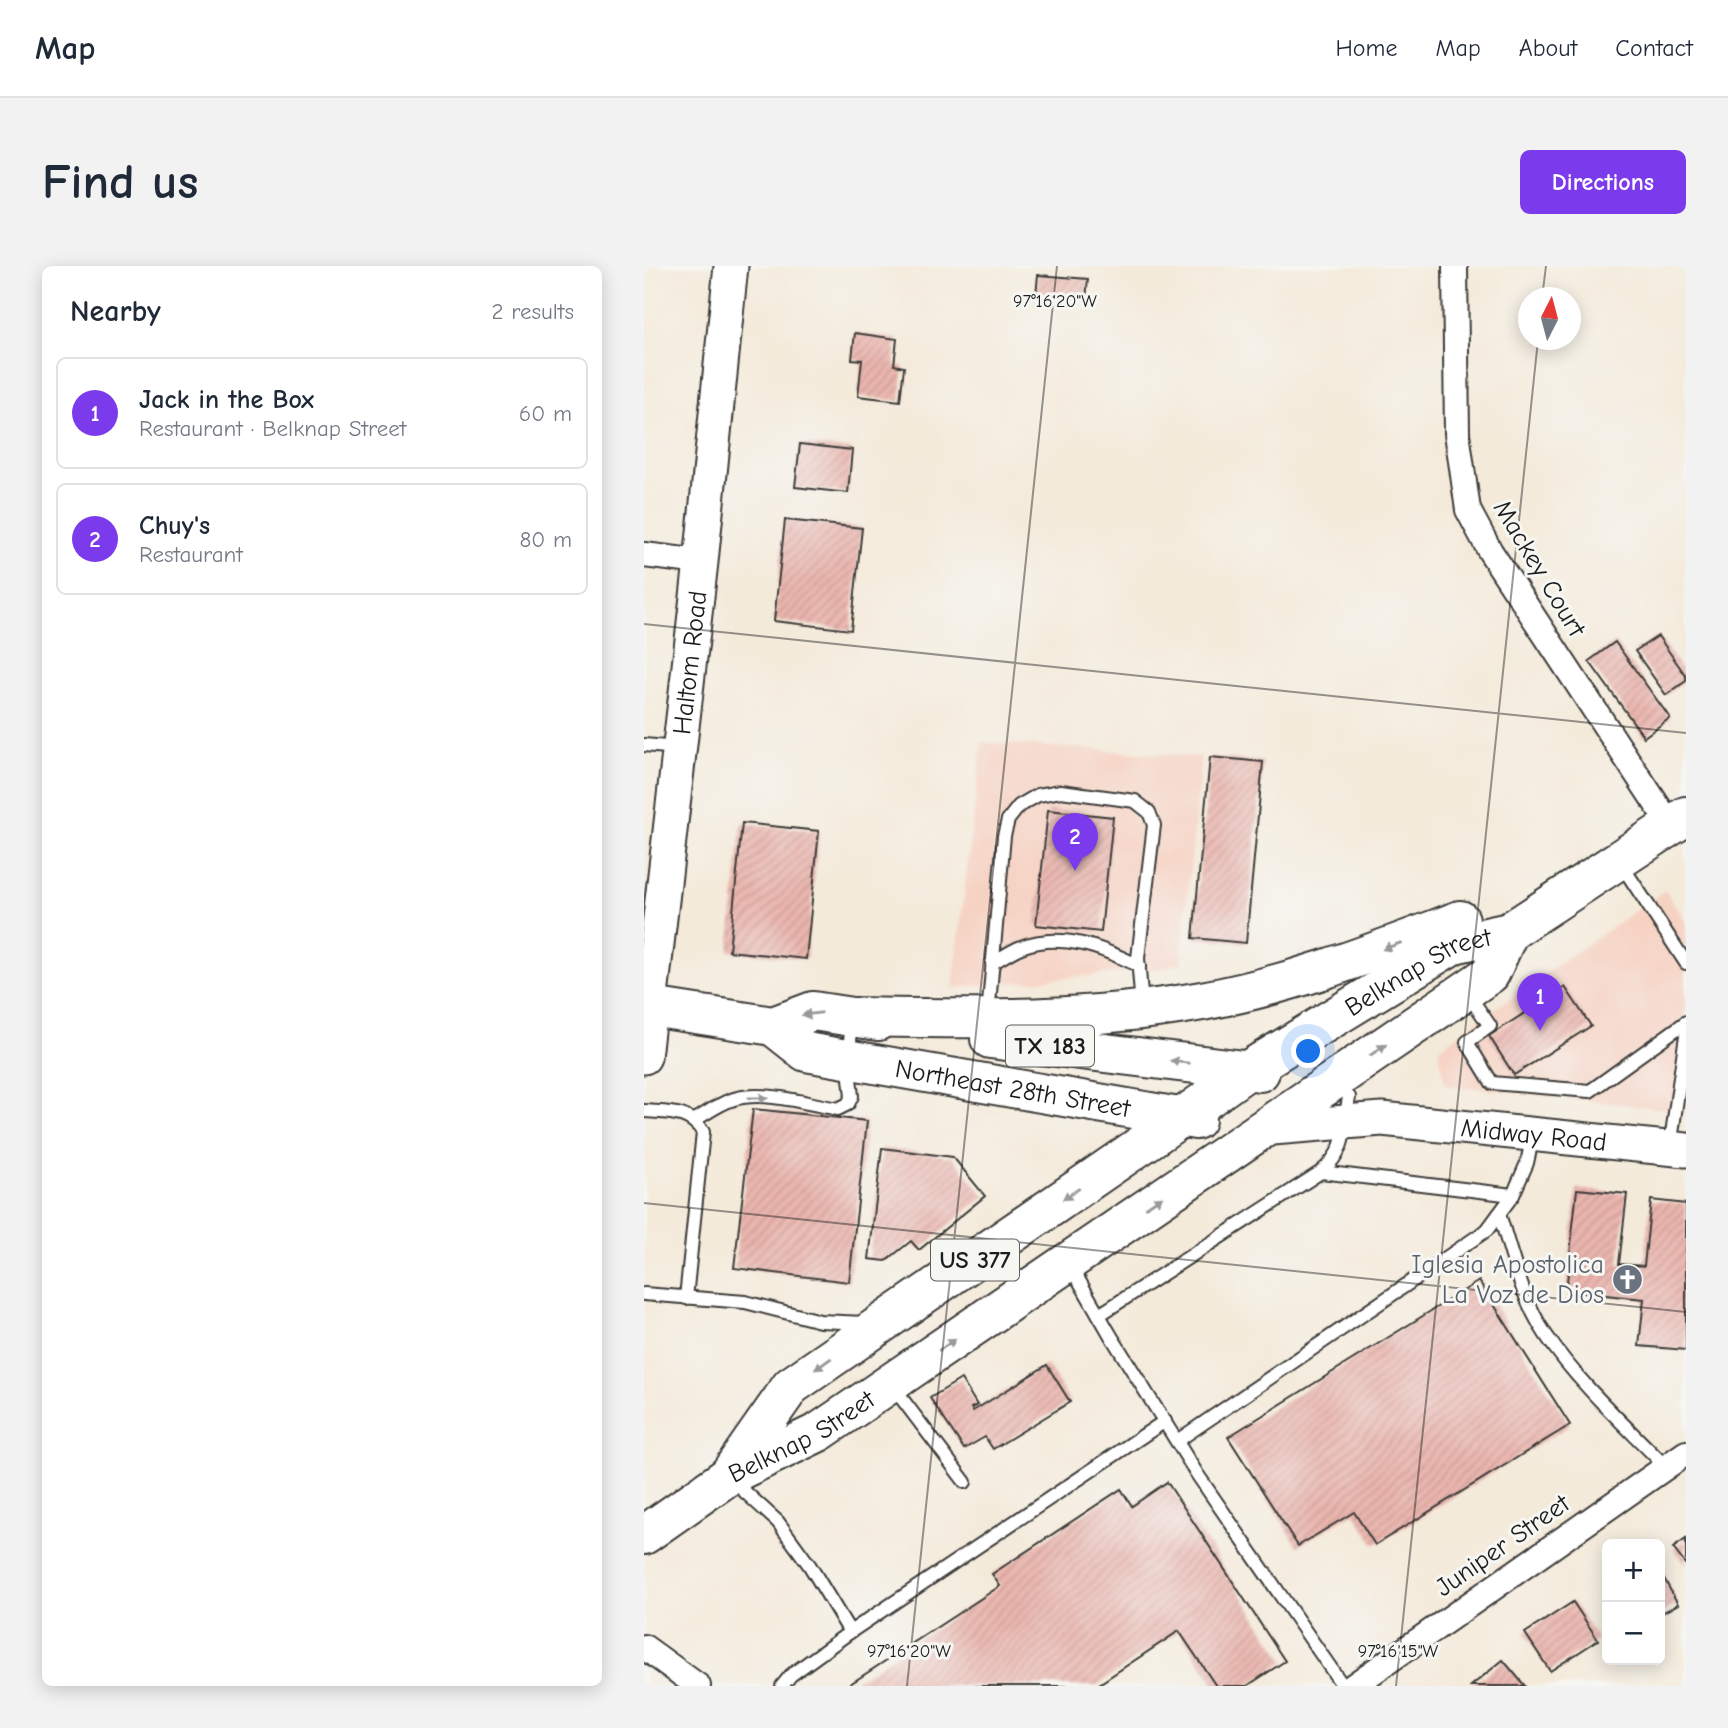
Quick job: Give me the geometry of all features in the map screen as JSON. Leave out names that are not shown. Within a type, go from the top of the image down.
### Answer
[{"type":"main road","name":"Haltom Road","points":[[644,1057],[647,1006],[680,749],[731,266]]},
{"type":"main road","name":"Belknap Street","points":[[728,1476],[792,1386],[1248,1070],[1454,944],[1509,932],[1606,867],[1681,826]]},
{"type":"main road","points":[[853,1017],[1061,1018],[1142,1011],[1205,1001],[1346,963],[1606,867]]},
{"type":"main road","name":"Belknap Street","points":[[728,1476],[819,1432],[1260,1129],[1341,1100],[1465,990],[1490,974],[1509,932]]},
{"type":"main road","name":"Northeast 28th Street","points":[[647,1006],[773,1026],[807,1052],[1260,1129]]},
{"type":"main road","name":"Northeast 28th Street","points":[[773,1026],[813,1011],[1032,1044],[1248,1070],[1341,1100]]},
{"type":"main road","points":[[1024,1090],[1032,1044]]},
{"type":"main road","points":[[1066,1097],[1099,1110],[1114,1125],[1119,1137],[1111,1166]]},
{"type":"main road","name":"Midway Road","points":[[1341,1100],[1382,1119],[1678,1149]]},
{"type":"main road","name":"US 377","points":[[644,1535],[728,1476]]},
{"type":"street","name":"Mackey Court","points":[[1455,266],[1457,433],[1468,510],[1490,551],[1681,826]]},
{"type":"street","points":[[644,555],[701,562]]},
{"type":"street","name":"Juniper Street","points":[[1353,1686],[1676,1460]]},
{"type":"street","points":[[644,1647],[698,1686]]},
{"type":"lane","points":[[644,745],[680,749]]},
{"type":"lane","points":[[988,1019],[1004,836],[1008,820],[1019,806],[1038,795],[1061,791],[1135,801],[1149,812],[1154,825],[1139,966],[1142,1011]]},
{"type":"lane","points":[[1606,867],[1686,963]]},
{"type":"lane","points":[[992,963],[1022,946],[1049,941],[1081,943],[1112,952],[1139,966]]},
{"type":"lane","points":[[1465,990],[1490,1026],[1467,1042],[1492,1083],[1590,1091],[1686,1022]]},
{"type":"lane","points":[[695,1120],[735,1098],[762,1096],[838,1109],[848,1104],[852,1096],[848,1060],[853,1017]]},
{"type":"lane","points":[[1678,1149],[1686,1035]]},
{"type":"lane","points":[[1099,1315],[1334,1161],[1341,1149],[1341,1100]]},
{"type":"lane","points":[[644,1111],[683,1115],[695,1120],[703,1132],[686,1298]]},
{"type":"lane","points":[[1177,1441],[1487,1230],[1513,1195],[1527,1163],[1533,1135]]},
{"type":"lane","points":[[1321,1172],[1513,1195]]},
{"type":"lane","points":[[1499,1214],[1526,1295],[1545,1334],[1574,1370],[1676,1460]]},
{"type":"lane","points":[[1068,1261],[1177,1441],[1343,1686]]},
{"type":"lane","points":[[644,1294],[745,1302],[820,1321],[882,1324]]},
{"type":"lane","points":[[890,1384],[965,1482]]},
{"type":"lane","points":[[782,1686],[791,1675],[850,1632],[1165,1421]]},
{"type":"lane","points":[[728,1476],[778,1522],[810,1566],[850,1632]]},
{"type":"shaded area","points":[[982,742],[1201,757],[1181,963],[1158,969],[953,988]]},
{"type":"shaded area","points":[[1665,890],[1686,922],[1686,1111],[1445,1085],[1439,1048]]},
{"type":"building","points":[[1038,275],[1088,279],[1086,299],[1036,295]]},
{"type":"building","points":[[855,333],[897,339],[894,365],[904,367],[900,401],[858,396],[862,360],[852,359]]},
{"type":"building","points":[[800,444],[852,450],[848,493],[795,487]]},
{"type":"building","points":[[785,520],[862,528],[851,630],[774,621]]},
{"type":"building","points":[[1658,636],[1686,676],[1686,681],[1666,695],[1635,651]]},
{"type":"building","points":[[1615,642],[1670,718],[1644,737],[1589,661]]},
{"type":"building","points":[[1210,757],[1263,762],[1246,943],[1193,938]]},
{"type":"building","points":[[1048,810],[1113,817],[1101,932],[1036,925]]},
{"type":"building","points":[[742,823],[819,831],[806,959],[729,951]]},
{"type":"building","points":[[1565,987],[1591,1026],[1514,1075],[1489,1036]]},
{"type":"building","points":[[753,1109],[867,1121],[849,1282],[734,1268]]},
{"type":"building","points":[[882,1148],[953,1157],[985,1196],[919,1250],[911,1241],[886,1261],[869,1259]]},
{"type":"building","name":"Iglesia Apostolica La Voz de Dios","points":[[1577,1189],[1627,1194],[1619,1264],[1644,1266],[1651,1200],[1686,1204],[1686,1350],[1639,1346],[1644,1299],[1566,1291]]},
{"type":"building","points":[[1479,1281],[1570,1425],[1375,1545],[1354,1512],[1298,1546],[1228,1437]]},
{"type":"building","points":[[1047,1365],[1070,1402],[993,1449],[985,1437],[964,1449],[930,1398],[961,1379],[977,1405],[971,1408],[973,1411]]},
{"type":"building","points":[[1167,1482],[1285,1661],[1247,1686],[1216,1686],[1179,1631],[1096,1686],[847,1686],[1000,1586],[992,1574],[1121,1489],[1132,1506]]},
{"type":"building","points":[[1686,1539],[1686,1565],[1673,1548]]},
{"type":"building","points":[[1665,1580],[1678,1604],[1665,1611]]},
{"type":"building","points":[[1573,1602],[1598,1640],[1550,1671],[1525,1633]]},
{"type":"building","points":[[1503,1660],[1525,1686],[1471,1686]]},
{"type":"place","name":"Chuy's","points":[[1075,871]]},
{"type":"place","name":"Jack in the Box","points":[[1540,1031]]},
{"type":"place","name":"Iglesia Apostolica La Voz de Dios","points":[[1627,1279]]}]
